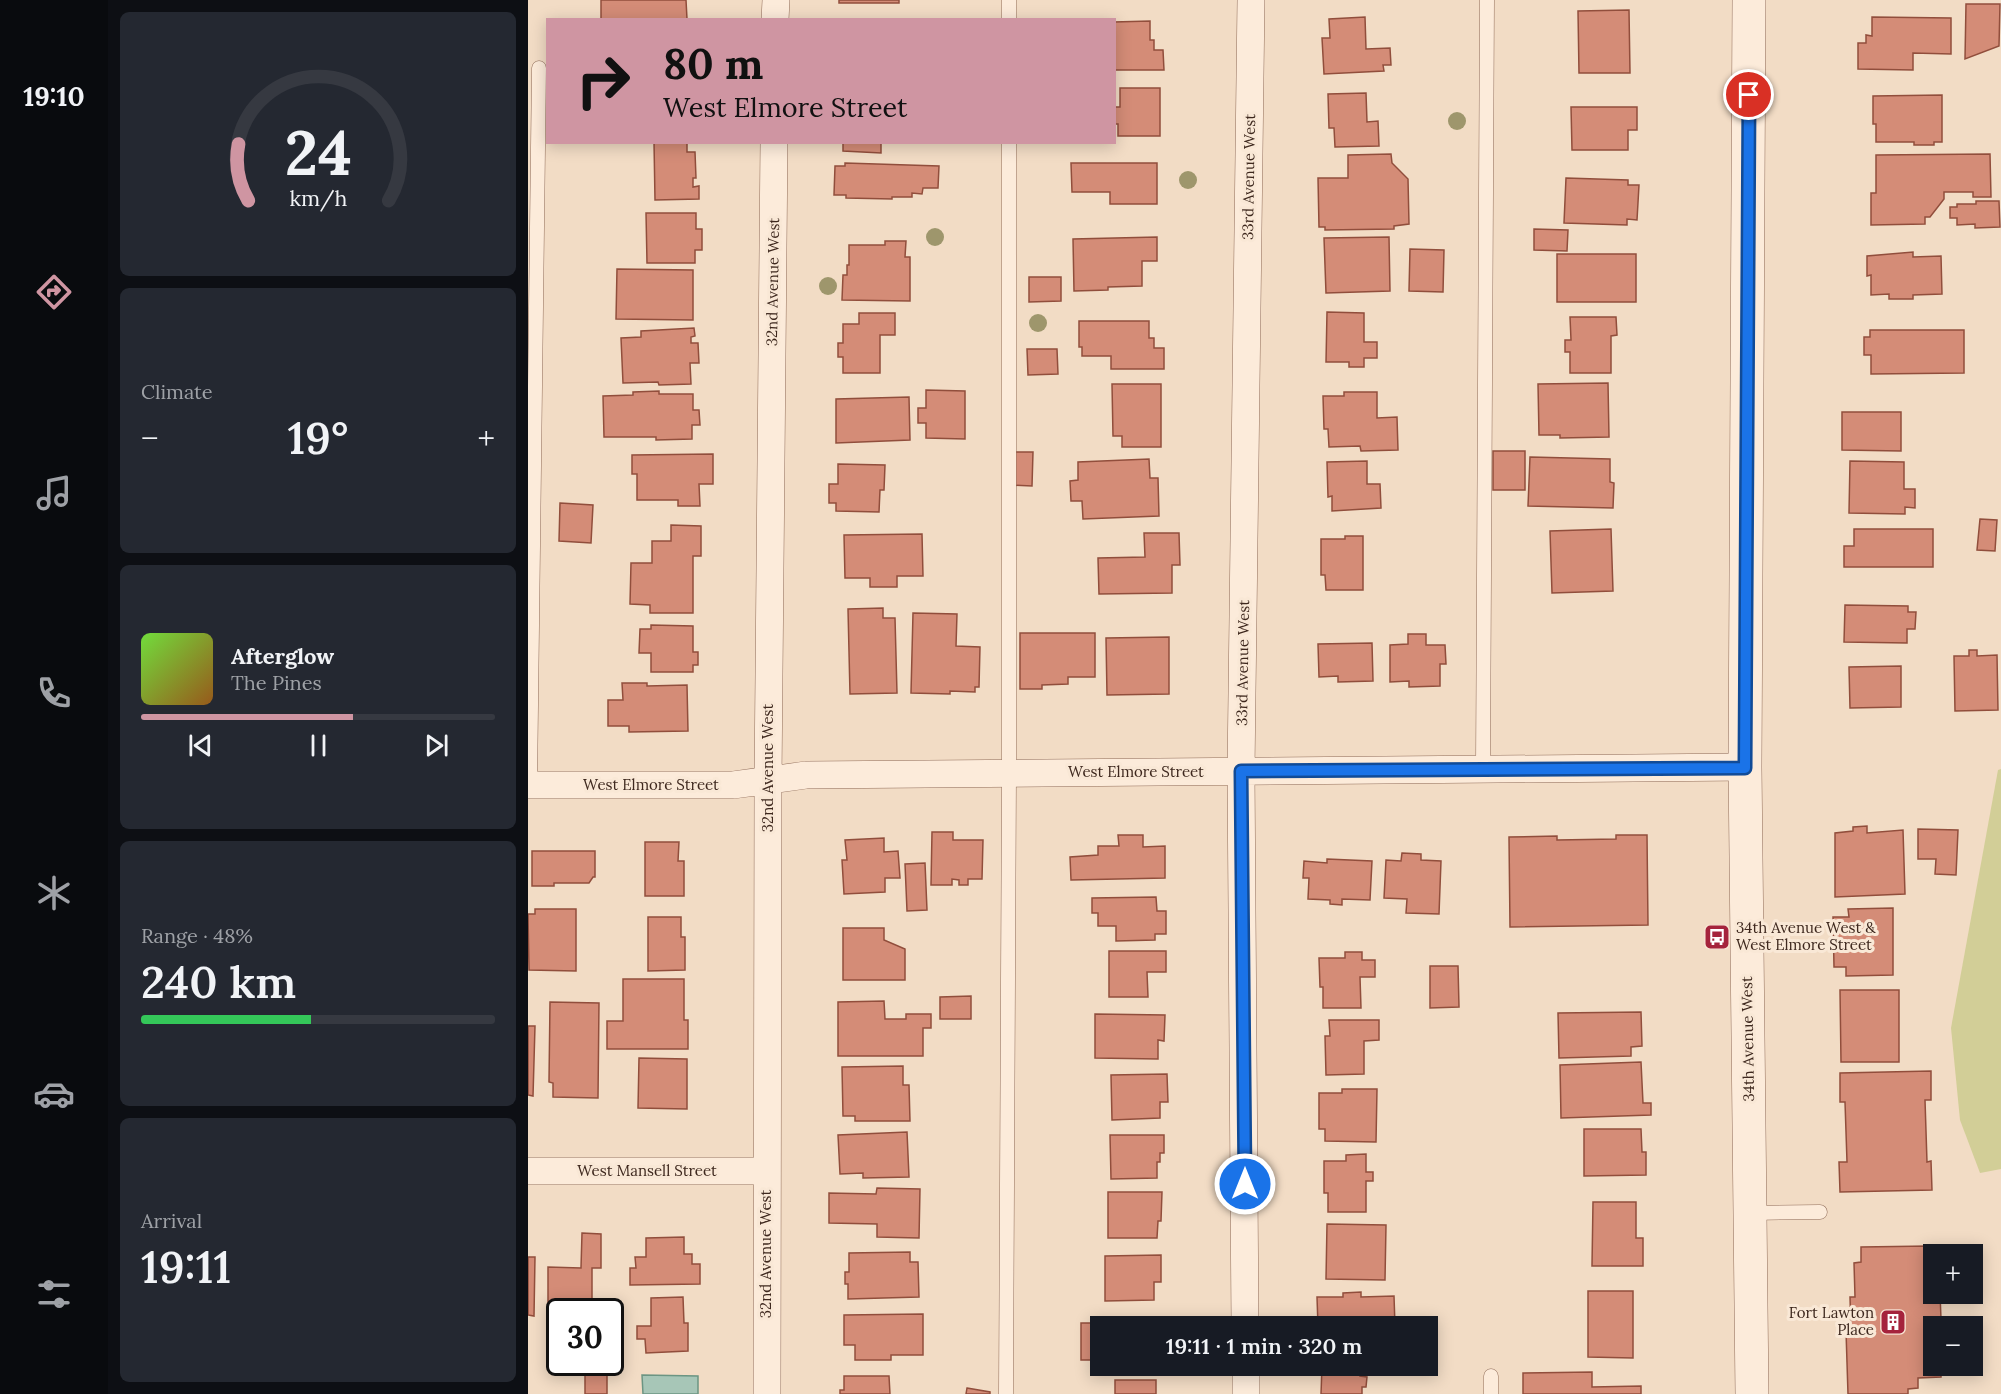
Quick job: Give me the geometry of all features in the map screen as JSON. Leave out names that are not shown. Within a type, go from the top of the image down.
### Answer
[{"type":"street","points":[[775,18],[776,0]]},
{"type":"street","name":"33rd Avenue West","points":[[1245,1316],[1241,771],[1251,0]]},
{"type":"street","name":"34th Avenue West","points":[[1749,0],[1745,768],[1752,1394]]},
{"type":"street","name":"32nd Avenue West","points":[[767,1394],[768,780],[774,144]]},
{"type":"street","name":"West Elmore Street","points":[[529,785],[734,785],[806,775],[1745,768]]},
{"type":"street","name":"West Mansell Street","points":[[528,1171],[766,1171]]},
{"type":"street","points":[[1246,1376],[1246,1394]]},
{"type":"lane","points":[[1009,0],[1009,18]]},
{"type":"lane","points":[[1483,769],[1487,0]]},
{"type":"lane","points":[[529,785],[539,68]]},
{"type":"lane","points":[[1006,1394],[1009,144]]},
{"type":"lane","points":[[1750,1213],[1820,1212]]},
{"type":"lane","points":[[1491,1376],[1491,1394]]},
{"type":"shaded area","points":[[2001,769],[2001,1169],[1980,1173],[1960,1120],[1951,1028],[1998,770]]},
{"type":"shaded area","points":[[642,1375],[698,1376],[698,1394],[643,1394]]},
{"type":"building","points":[[601,0],[686,0],[687,18],[601,18]]},
{"type":"building","points":[[839,0],[899,0],[899,3],[839,3]]},
{"type":"building","points":[[1966,4],[2000,4],[1999,46],[1965,59]]},
{"type":"building","points":[[1629,10],[1630,73],[1579,73],[1578,11]]},
{"type":"building","points":[[1365,17],[1366,49],[1390,48],[1391,65],[1383,65],[1384,71],[1324,74],[1322,38],[1330,38],[1329,19]]},
{"type":"building","points":[[1872,17],[1951,18],[1951,54],[1913,53],[1913,70],[1858,69],[1858,43],[1866,43],[1866,35],[1872,36]]},
{"type":"building","points":[[1150,21],[1150,40],[1154,40],[1154,50],[1163,50],[1164,70],[1116,70],[1116,22]]},
{"type":"building","points":[[1120,88],[1160,88],[1160,136],[1118,136],[1116,107],[1120,107]]},
{"type":"building","points":[[1366,93],[1367,122],[1378,121],[1379,146],[1335,147],[1334,128],[1329,128],[1328,94]]},
{"type":"building","points":[[1942,95],[1942,142],[1934,142],[1934,145],[1914,145],[1914,142],[1876,142],[1876,124],[1873,124],[1873,96]]},
{"type":"building","points":[[1571,107],[1637,107],[1637,130],[1628,130],[1628,150],[1572,150]]},
{"type":"building","points":[[654,144],[687,144],[687,152],[695,152],[696,178],[693,178],[693,187],[699,186],[699,199],[655,200]]},
{"type":"building","points":[[843,144],[881,144],[881,153],[843,151]]},
{"type":"building","points":[[1391,154],[1392,163],[1408,179],[1409,224],[1394,226],[1394,229],[1325,230],[1325,227],[1319,227],[1318,178],[1348,178],[1348,155]]},
{"type":"building","points":[[1990,154],[1991,197],[1973,197],[1973,192],[1944,192],[1944,199],[1930,217],[1925,217],[1925,224],[1871,225],[1871,193],[1876,193],[1876,155]]},
{"type":"building","points":[[845,163],[939,166],[938,188],[923,188],[922,194],[912,193],[912,197],[892,197],[892,199],[846,198],[846,195],[834,195],[835,166],[845,166]]},
{"type":"building","points":[[1071,163],[1157,163],[1157,204],[1110,204],[1110,192],[1072,192]]},
{"type":"building","points":[[1566,178],[1628,180],[1628,185],[1639,185],[1637,220],[1627,219],[1627,225],[1564,223]]},
{"type":"building","points":[[1976,201],[1999,201],[2000,227],[1975,228],[1975,224],[1957,225],[1957,218],[1950,218],[1950,207],[1957,207],[1957,204],[1976,204]]},
{"type":"building","points":[[646,213],[696,213],[696,229],[702,229],[702,250],[695,250],[695,263],[647,263]]},
{"type":"building","points":[[1534,229],[1568,230],[1567,251],[1534,250]]},
{"type":"building","points":[[1157,237],[1157,261],[1142,261],[1142,286],[1074,291],[1073,239]]},
{"type":"building","points":[[1389,237],[1390,291],[1326,293],[1324,238]]},
{"type":"building","points":[[885,241],[906,241],[905,257],[910,257],[910,301],[842,300],[843,275],[847,275],[847,265],[849,265],[849,245],[885,245]]},
{"type":"building","points":[[1410,249],[1444,250],[1443,292],[1409,291]]},
{"type":"building","points":[[1913,252],[1913,257],[1941,256],[1942,294],[1913,295],[1913,299],[1889,299],[1889,294],[1871,295],[1871,275],[1867,276],[1867,256]]},
{"type":"building","points":[[1557,254],[1636,254],[1636,302],[1557,302]]},
{"type":"building","points":[[617,269],[693,270],[693,320],[616,319]]},
{"type":"building","points":[[1029,277],[1061,277],[1061,301],[1029,302]]},
{"type":"building","points":[[1327,312],[1364,313],[1364,342],[1377,342],[1377,358],[1364,358],[1364,367],[1349,367],[1349,362],[1326,362]]},
{"type":"building","points":[[859,313],[895,313],[895,335],[880,335],[880,373],[843,373],[843,357],[838,357],[838,343],[843,343],[843,324],[859,324]]},
{"type":"building","points":[[1570,317],[1616,317],[1617,335],[1611,336],[1611,373],[1570,373],[1570,352],[1565,352],[1565,340],[1571,340]]},
{"type":"building","points":[[1079,321],[1149,321],[1149,338],[1154,338],[1154,348],[1164,348],[1164,369],[1111,369],[1111,356],[1082,356],[1082,347],[1079,347]]},
{"type":"building","points":[[694,328],[695,336],[691,337],[691,343],[698,343],[699,363],[690,363],[691,384],[623,383],[621,338],[641,337],[641,331]]},
{"type":"building","points":[[1870,330],[1964,330],[1964,373],[1871,374],[1871,355],[1864,355],[1864,337],[1870,337]]},
{"type":"building","points":[[1027,349],[1057,349],[1058,374],[1028,375]]},
{"type":"building","points":[[1608,383],[1609,437],[1560,438],[1560,435],[1539,435],[1538,384]]},
{"type":"building","points":[[1112,384],[1161,384],[1161,447],[1122,447],[1122,436],[1113,436]]},
{"type":"building","points":[[926,390],[965,391],[965,439],[926,438],[926,423],[918,423],[918,408],[926,408]]},
{"type":"building","points":[[659,391],[659,394],[693,394],[693,410],[699,410],[700,425],[692,425],[692,439],[656,440],[656,437],[604,437],[603,396]]},
{"type":"building","points":[[1344,392],[1377,392],[1377,418],[1397,417],[1398,450],[1361,451],[1360,446],[1329,447],[1328,429],[1324,429],[1323,396],[1344,396]]},
{"type":"building","points":[[909,397],[910,440],[836,443],[836,399]]},
{"type":"building","points":[[1842,412],[1901,412],[1901,451],[1842,450]]},
{"type":"building","points":[[1493,451],[1525,451],[1525,490],[1493,490]]},
{"type":"building","points":[[1011,452],[1033,452],[1032,486],[1009,485]]},
{"type":"building","points":[[713,454],[713,484],[699,484],[700,506],[678,506],[678,500],[637,500],[637,474],[632,474],[632,455]]},
{"type":"building","points":[[1530,457],[1610,459],[1610,482],[1614,483],[1613,508],[1528,506]]},
{"type":"building","points":[[1149,459],[1150,478],[1158,478],[1159,516],[1083,519],[1082,501],[1071,501],[1070,481],[1078,480],[1078,462]]},
{"type":"building","points":[[1367,461],[1367,484],[1380,484],[1381,508],[1332,511],[1332,496],[1328,497],[1327,462]]},
{"type":"building","points":[[1850,461],[1904,462],[1904,489],[1915,489],[1915,508],[1905,507],[1905,514],[1849,513]]},
{"type":"building","points":[[838,464],[885,465],[884,490],[880,490],[879,512],[836,511],[836,503],[829,503],[829,484],[838,484]]},
{"type":"building","points":[[560,503],[593,505],[591,543],[559,541]]},
{"type":"building","points":[[1980,519],[1997,520],[1995,551],[1977,550]]},
{"type":"building","points":[[671,525],[701,526],[701,556],[693,556],[693,613],[650,613],[650,605],[630,604],[631,563],[652,563],[652,541],[671,541]]},
{"type":"building","points":[[1611,529],[1613,591],[1552,593],[1550,531]]},
{"type":"building","points":[[1854,529],[1933,529],[1933,567],[1844,567],[1844,546],[1854,546]]},
{"type":"building","points":[[1144,533],[1179,533],[1180,565],[1172,565],[1172,593],[1099,594],[1098,558],[1145,557]]},
{"type":"building","points":[[922,534],[923,576],[897,576],[897,587],[870,587],[870,578],[845,578],[844,535]]},
{"type":"building","points":[[1345,536],[1363,536],[1363,590],[1326,590],[1325,575],[1321,575],[1321,539],[1345,539]]},
{"type":"building","points":[[1845,605],[1908,606],[1908,612],[1916,612],[1915,629],[1907,629],[1907,643],[1844,642]]},
{"type":"building","points":[[883,608],[883,618],[895,618],[897,693],[850,694],[848,609]]},
{"type":"building","points":[[913,613],[957,614],[956,646],[980,647],[979,687],[975,687],[975,692],[911,693]]},
{"type":"building","points":[[651,625],[693,626],[693,652],[698,652],[698,665],[693,665],[693,672],[651,672],[651,653],[639,653],[640,629],[651,629]]},
{"type":"building","points":[[1020,633],[1095,633],[1095,677],[1068,677],[1068,684],[1042,685],[1042,689],[1020,689]]},
{"type":"building","points":[[1408,634],[1426,634],[1426,645],[1445,645],[1446,664],[1440,664],[1440,686],[1409,687],[1409,681],[1390,682],[1390,645],[1408,644]]},
{"type":"building","points":[[1169,637],[1169,694],[1107,695],[1106,638]]},
{"type":"building","points":[[1372,643],[1373,681],[1338,682],[1338,676],[1319,677],[1318,644]]},
{"type":"building","points":[[1969,650],[1977,650],[1977,656],[1997,655],[1998,710],[1955,711],[1954,656],[1969,656]]},
{"type":"building","points":[[1901,666],[1901,707],[1850,708],[1849,667]]},
{"type":"building","points":[[622,683],[647,683],[647,686],[687,685],[688,731],[629,732],[629,726],[608,726],[608,700],[623,700]]},
{"type":"building","points":[[1867,826],[1867,833],[1903,830],[1905,894],[1835,897],[1835,833],[1853,831],[1853,827]]},
{"type":"building","points":[[1918,829],[1958,830],[1956,875],[1935,874],[1936,859],[1918,859]]},
{"type":"building","points":[[932,832],[953,832],[953,840],[983,840],[982,879],[968,879],[968,885],[959,885],[959,880],[952,879],[952,885],[931,885]]},
{"type":"building","points":[[1118,835],[1143,835],[1143,847],[1165,846],[1165,878],[1071,880],[1070,857],[1098,855],[1098,846],[1119,846]]},
{"type":"building","points":[[1616,835],[1647,835],[1648,925],[1510,927],[1509,837],[1557,836],[1557,840],[1616,839]]},
{"type":"building","points":[[884,838],[884,852],[898,851],[900,878],[885,878],[885,892],[844,894],[842,860],[847,860],[845,840]]},
{"type":"building","points":[[645,842],[679,842],[678,861],[684,861],[684,896],[645,896]]},
{"type":"building","points":[[532,851],[595,851],[595,877],[589,883],[554,883],[554,886],[532,886]]},
{"type":"building","points":[[1402,853],[1421,854],[1421,860],[1441,861],[1439,914],[1406,913],[1407,899],[1384,898],[1386,860],[1401,861]]},
{"type":"building","points":[[1327,859],[1372,861],[1370,900],[1342,899],[1342,905],[1330,904],[1330,900],[1308,899],[1309,878],[1303,878],[1304,861],[1327,863]]},
{"type":"building","points":[[925,863],[927,910],[907,911],[905,864]]},
{"type":"building","points":[[1156,897],[1157,911],[1166,911],[1166,934],[1155,934],[1155,940],[1116,941],[1116,926],[1098,926],[1098,913],[1092,913],[1092,898]]},
{"type":"building","points":[[1893,908],[1893,975],[1846,976],[1846,967],[1834,967],[1833,917],[1849,917],[1848,909]]},
{"type":"building","points":[[535,909],[576,909],[576,971],[529,970],[528,914],[535,914]]},
{"type":"building","points":[[648,917],[681,917],[681,937],[685,937],[685,970],[648,971]]},
{"type":"building","points":[[843,928],[884,928],[884,940],[905,949],[905,980],[843,980]]},
{"type":"building","points":[[1109,951],[1166,951],[1166,972],[1147,972],[1148,997],[1109,997]]},
{"type":"building","points":[[1345,952],[1362,952],[1362,960],[1375,960],[1375,977],[1360,977],[1361,1008],[1323,1008],[1319,958],[1345,958]]},
{"type":"building","points":[[1430,966],[1458,966],[1459,1007],[1430,1008]]},
{"type":"building","points":[[623,979],[684,979],[684,1020],[688,1020],[688,1049],[607,1049],[607,1021],[623,1021]]},
{"type":"building","points":[[1840,990],[1899,990],[1899,1062],[1841,1062]]},
{"type":"building","points":[[971,996],[971,1019],[940,1019],[940,997]]},
{"type":"building","points":[[884,1001],[885,1019],[906,1019],[906,1014],[931,1014],[931,1028],[923,1028],[923,1056],[838,1056],[838,1002]]},
{"type":"building","points":[[550,1002],[599,1003],[598,1098],[553,1097],[553,1083],[549,1082]]},
{"type":"building","points":[[1641,1012],[1642,1046],[1631,1047],[1631,1056],[1559,1058],[1558,1013]]},
{"type":"building","points":[[1095,1014],[1165,1015],[1164,1041],[1158,1040],[1158,1059],[1095,1058]]},
{"type":"building","points":[[1329,1020],[1379,1020],[1379,1040],[1364,1041],[1364,1074],[1326,1075],[1325,1036],[1330,1036]]},
{"type":"building","points":[[528,1026],[535,1026],[533,1096],[528,1095]]},
{"type":"building","points":[[639,1058],[687,1059],[687,1109],[638,1108]]},
{"type":"building","points":[[1641,1062],[1643,1103],[1651,1103],[1651,1115],[1561,1118],[1560,1065]]},
{"type":"building","points":[[903,1066],[903,1085],[909,1085],[910,1121],[855,1121],[855,1116],[843,1116],[842,1067]]},
{"type":"building","points":[[1931,1071],[1931,1100],[1925,1100],[1927,1162],[1931,1161],[1932,1190],[1840,1192],[1839,1162],[1847,1162],[1845,1102],[1840,1102],[1840,1073]]},
{"type":"building","points":[[1167,1074],[1168,1102],[1160,1102],[1160,1118],[1112,1120],[1111,1075]]},
{"type":"building","points":[[1342,1089],[1377,1089],[1376,1142],[1325,1141],[1325,1129],[1319,1129],[1319,1093],[1342,1093]]},
{"type":"building","points":[[1584,1129],[1641,1129],[1642,1152],[1646,1152],[1646,1175],[1584,1176]]},
{"type":"building","points":[[907,1132],[909,1177],[863,1178],[863,1173],[840,1174],[838,1135]]},
{"type":"building","points":[[1110,1135],[1164,1135],[1164,1153],[1160,1153],[1160,1162],[1157,1162],[1157,1178],[1111,1179]]},
{"type":"building","points":[[1366,1154],[1366,1172],[1373,1172],[1373,1181],[1366,1181],[1366,1212],[1328,1212],[1328,1193],[1324,1193],[1324,1161],[1346,1161],[1346,1155]]},
{"type":"building","points":[[877,1188],[920,1189],[919,1238],[877,1237],[877,1224],[829,1223],[829,1193],[876,1194]]},
{"type":"building","points":[[1108,1192],[1162,1192],[1161,1221],[1158,1221],[1157,1238],[1108,1238]]},
{"type":"building","points":[[1593,1202],[1636,1202],[1636,1238],[1643,1238],[1643,1266],[1592,1266]]},
{"type":"building","points":[[1327,1224],[1386,1225],[1385,1280],[1326,1279]]},
{"type":"building","points":[[582,1233],[601,1234],[601,1268],[592,1268],[592,1298],[548,1298],[548,1267],[581,1268]]},
{"type":"building","points":[[684,1237],[684,1254],[692,1254],[692,1264],[700,1264],[700,1284],[630,1285],[630,1268],[636,1268],[635,1257],[646,1257],[646,1238]]},
{"type":"building","name":"Fort Lawton Place","points":[[1923,1246],[1923,1304],[1940,1304],[1941,1316],[1923,1316],[1923,1376],[1941,1377],[1918,1378],[1918,1388],[1908,1389],[1908,1394],[1848,1394],[1846,1331],[1851,1331],[1850,1297],[1855,1297],[1854,1263],[1861,1262],[1861,1247]]},
{"type":"building","points":[[910,1252],[910,1262],[918,1262],[919,1297],[848,1299],[845,1272],[849,1272],[849,1253]]},
{"type":"building","points":[[1161,1255],[1161,1282],[1154,1282],[1154,1300],[1105,1301],[1105,1256]]},
{"type":"building","points":[[528,1257],[535,1257],[534,1316],[528,1315]]},
{"type":"building","points":[[1588,1291],[1633,1291],[1633,1358],[1588,1357]]},
{"type":"building","points":[[1361,1292],[1361,1297],[1394,1296],[1395,1316],[1318,1316],[1317,1297],[1343,1297],[1343,1293]]},
{"type":"building","points":[[683,1297],[684,1323],[688,1323],[688,1351],[646,1353],[645,1339],[637,1339],[637,1326],[651,1326],[651,1298]]},
{"type":"building","points":[[923,1314],[923,1355],[891,1355],[891,1360],[855,1360],[855,1345],[844,1345],[844,1315]]},
{"type":"building","points":[[1081,1323],[1090,1323],[1090,1360],[1081,1360]]},
{"type":"building","points":[[1592,1372],[1592,1387],[1641,1386],[1641,1394],[1523,1394],[1523,1373]]},
{"type":"building","points":[[585,1376],[607,1376],[607,1394],[585,1394]]},
{"type":"building","points":[[844,1376],[889,1376],[890,1394],[840,1394],[840,1390],[844,1390]]},
{"type":"building","points":[[1322,1376],[1367,1377],[1366,1387],[1362,1387],[1362,1394],[1321,1394]]},
{"type":"building","points":[[1115,1380],[1156,1380],[1156,1394],[1115,1394]]},
{"type":"building","points":[[967,1388],[990,1392],[990,1394],[966,1394]]},
{"type":"place","name":"34th Avenue West & West Elmore Street","points":[[1717,937]]},
{"type":"place","name":"Fort Lawton Place","points":[[1893,1322]]},
{"type":"route","points":[[1245,1184],[1241,771],[1745,768],[1749,95]]}]
